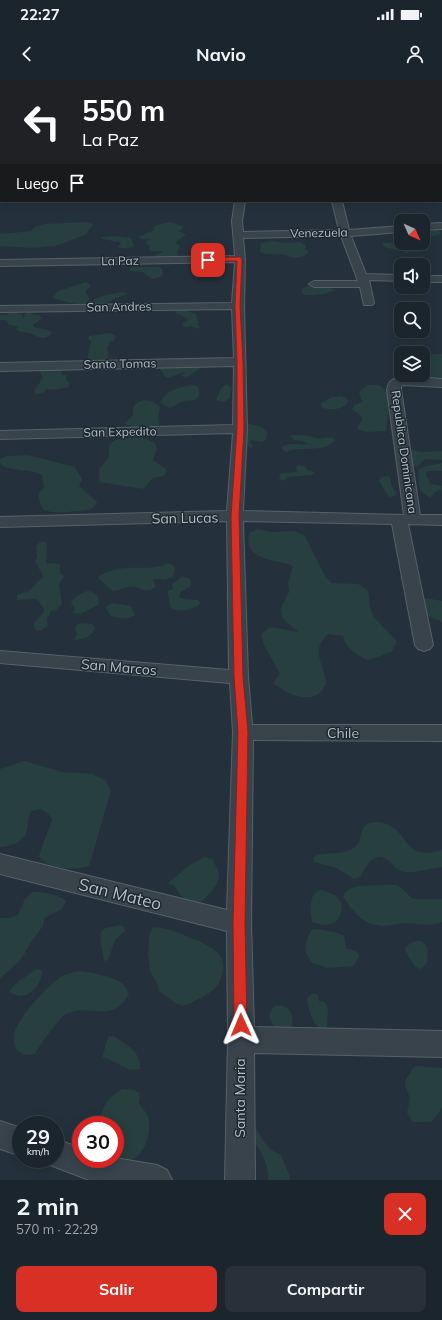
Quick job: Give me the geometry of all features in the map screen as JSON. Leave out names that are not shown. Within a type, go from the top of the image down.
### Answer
[{"type":"street","name":"Santa Maria","points":[[240,202],[237,235],[240,259],[238,306],[240,429],[235,516],[239,677],[243,732],[239,923],[241,1040],[240,1180]]},
{"type":"street","points":[[337,202],[345,233],[364,281],[368,303]]},
{"type":"street","points":[[430,227],[442,226]]},
{"type":"street","name":"Venezuela","points":[[237,235],[345,233],[394,230]]},
{"type":"street","name":"La Paz","points":[[0,263],[240,259]]},
{"type":"street","points":[[314,284],[394,279]]},
{"type":"street","points":[[430,279],[442,279]]},
{"type":"street","name":"San Andres","points":[[0,309],[238,306]]},
{"type":"street","name":"Santo Tomas","points":[[0,366],[240,362]]},
{"type":"street","name":"Republica Dominicana","points":[[424,644],[406,520],[394,390],[395,384],[401,382],[442,383]]},
{"type":"street","name":"San Expedito","points":[[0,435],[240,429]]},
{"type":"street","name":"San Lucas","points":[[0,522],[235,516],[442,520]]},
{"type":"street","name":"San Marcos","points":[[0,657],[239,677]]},
{"type":"street","name":"Chile","points":[[243,732],[442,733]]},
{"type":"street","name":"San Mateo","points":[[0,864],[239,923]]},
{"type":"street","points":[[241,1040],[442,1044]]},
{"type":"street","points":[[0,1135],[12,1139]]},
{"type":"street","points":[[64,1156],[99,1169],[157,1180]]},
{"type":"green space","points":[[86,222],[92,224],[93,226],[89,229],[87,234],[56,246],[31,248],[0,246],[0,234],[32,231],[33,228],[44,224]]},
{"type":"green space","points":[[170,222],[182,226],[183,229],[178,231],[186,235],[176,242],[180,247],[177,252],[179,258],[155,258],[154,256],[164,251],[150,251],[150,247],[146,242],[150,239],[141,239],[138,237],[154,230],[154,227],[157,225]]},
{"type":"green space","points":[[430,230],[437,230],[442,233],[430,238]]},
{"type":"green space","points":[[114,236],[131,238],[134,246],[119,248],[117,247],[121,243],[102,239],[102,237]]},
{"type":"green space","points":[[272,241],[286,243],[301,242],[306,246],[305,249],[309,252],[298,258],[260,252],[261,243]]},
{"type":"green space","points":[[394,242],[394,249],[383,246],[383,243]]},
{"type":"green space","points":[[400,250],[427,250],[422,252],[405,253]]},
{"type":"green space","points":[[133,267],[160,267],[163,273],[160,277],[153,279],[142,272],[130,271],[129,269]]},
{"type":"green space","points":[[86,282],[91,286],[85,291],[90,300],[85,305],[70,303],[53,298],[59,291]]},
{"type":"green space","points":[[308,286],[325,286],[336,290],[319,295],[301,294],[302,289]]},
{"type":"green space","points":[[123,292],[128,294],[100,305],[89,304],[109,294]]},
{"type":"green space","points":[[180,309],[196,314],[197,324],[200,327],[197,329],[192,326],[183,327],[183,323],[188,321],[188,319],[174,312]]},
{"type":"green space","points":[[32,311],[34,312],[30,314],[38,315],[42,318],[33,325],[34,327],[51,331],[52,333],[46,338],[40,338],[29,333],[18,331],[16,330],[18,326],[9,325],[6,320],[0,320],[0,315],[7,315],[10,312],[22,314],[22,317],[24,318],[25,314]]},
{"type":"green space","points":[[110,333],[116,336],[114,341],[110,342],[107,348],[109,357],[105,361],[89,362],[87,360],[91,342],[88,338],[90,336]]},
{"type":"green space","points":[[430,354],[442,354],[442,380],[430,379]]},
{"type":"green space","points":[[159,366],[197,366],[200,369],[188,376],[183,377],[182,375],[186,372],[168,378],[162,373]]},
{"type":"green space","points":[[60,368],[62,375],[67,375],[66,380],[69,382],[69,387],[54,390],[47,389],[43,393],[35,394],[35,389],[43,378],[39,370]]},
{"type":"green space","points":[[227,384],[232,388],[230,398],[224,402],[216,400],[221,388]]},
{"type":"green space","points":[[192,385],[199,388],[199,396],[197,398],[178,403],[169,408],[160,402],[170,392],[178,388]]},
{"type":"green space","points":[[368,385],[378,385],[383,388],[386,393],[388,399],[388,412],[386,431],[367,432],[357,429],[362,419],[359,414],[352,410],[354,405],[362,402],[359,392]]},
{"type":"green space","points":[[340,396],[346,398],[348,402],[343,407],[332,409],[322,407],[321,403],[332,397]]},
{"type":"green space","points":[[143,400],[152,401],[160,407],[158,416],[159,425],[143,428],[124,424],[133,415],[135,405]]},
{"type":"green space","points":[[246,424],[252,424],[263,428],[267,432],[266,440],[262,442],[251,440],[250,443],[253,445],[252,448],[242,446]]},
{"type":"green space","points":[[290,436],[320,438],[329,437],[336,440],[325,447],[299,449],[286,452],[281,448],[291,444],[308,444],[303,441],[294,440]]},
{"type":"green space","points":[[137,437],[147,439],[155,443],[157,448],[153,460],[167,470],[164,476],[153,478],[143,489],[100,482],[99,469],[109,457],[109,445],[115,440]]},
{"type":"green space","points":[[413,450],[421,452],[442,451],[442,460],[426,459],[418,466],[414,466],[406,461],[403,451]]},
{"type":"green space","points":[[28,455],[75,467],[82,479],[79,486],[97,502],[95,506],[88,510],[69,512],[50,512],[45,510],[40,504],[38,493],[44,487],[42,475],[6,467],[0,462],[0,459],[7,456]]},
{"type":"green space","points":[[442,463],[442,471],[428,471],[426,474],[431,484],[442,486],[441,490],[436,491],[430,498],[420,489],[418,483],[418,470],[423,467]]},
{"type":"green space","points":[[299,465],[305,466],[307,470],[315,473],[311,475],[287,477],[284,481],[279,479],[280,474],[297,472],[296,467]]},
{"type":"green space","points":[[385,476],[390,477],[392,487],[397,493],[395,496],[389,497],[379,481],[380,478]]},
{"type":"green space","points":[[258,529],[270,532],[295,531],[305,536],[324,574],[331,583],[358,584],[368,590],[370,608],[374,617],[397,642],[392,651],[367,660],[352,651],[343,636],[328,634],[322,640],[319,652],[326,684],[321,692],[312,696],[300,697],[283,690],[273,683],[280,674],[264,645],[261,634],[270,627],[298,632],[282,618],[281,608],[289,592],[288,583],[293,566],[262,557],[251,549],[248,542],[249,533]]},
{"type":"green space","points":[[40,542],[46,542],[47,545],[46,563],[60,564],[60,573],[64,576],[59,584],[62,604],[56,610],[51,611],[47,619],[48,626],[40,631],[36,630],[33,624],[44,612],[44,609],[37,599],[17,600],[17,595],[29,591],[43,576],[35,561],[37,557],[36,546]]},
{"type":"green space","points":[[168,563],[175,566],[173,577],[164,580],[155,579],[153,581],[156,587],[148,590],[128,587],[112,591],[98,578],[99,576],[112,570],[158,567]]},
{"type":"green space","points":[[182,577],[188,578],[191,581],[191,586],[181,592],[179,597],[198,600],[200,604],[182,611],[171,608],[167,591],[173,589],[172,584]]},
{"type":"green space","points":[[87,591],[93,592],[97,595],[99,600],[98,605],[80,614],[73,613],[75,609],[71,603],[72,601]]},
{"type":"green space","points":[[426,598],[442,601],[442,622],[417,611],[416,602]]},
{"type":"green space","points":[[113,603],[131,606],[135,615],[126,619],[111,616],[105,607]]},
{"type":"green space","points":[[77,624],[92,624],[95,628],[94,631],[87,637],[74,640],[77,634],[75,629]]},
{"type":"green space","points":[[24,761],[62,772],[92,774],[105,780],[111,791],[89,866],[62,868],[43,861],[39,856],[52,819],[47,813],[40,809],[31,811],[26,833],[22,839],[11,845],[0,847],[0,769]]},
{"type":"green space","points":[[373,822],[390,825],[412,848],[419,852],[428,853],[442,850],[442,867],[414,872],[403,872],[398,870],[385,858],[380,857],[372,860],[361,876],[354,879],[336,868],[314,862],[316,855],[340,853],[350,850],[359,842],[366,825]]},
{"type":"green space","points":[[205,857],[213,860],[217,868],[219,879],[215,887],[201,902],[184,899],[174,885],[167,884],[190,865]]},
{"type":"green space","points":[[396,885],[413,899],[442,899],[442,922],[428,925],[400,923],[384,926],[364,921],[355,913],[343,896],[355,887]]},
{"type":"green space","points":[[322,890],[335,895],[341,902],[340,915],[338,919],[325,925],[312,922],[311,901],[317,891]]},
{"type":"green space","points":[[33,892],[50,894],[66,901],[62,909],[44,918],[43,926],[31,942],[22,958],[0,979],[0,918],[9,918],[18,915],[25,899]]},
{"type":"green space","points":[[120,925],[124,927],[125,931],[115,940],[108,960],[104,961],[100,939],[102,930]]},
{"type":"green space","points":[[153,927],[168,929],[182,934],[205,944],[219,954],[222,958],[223,968],[220,980],[213,990],[183,1006],[174,1002],[159,991],[157,983],[150,971],[148,953],[149,936]]},
{"type":"green space","points":[[316,929],[335,932],[344,936],[346,948],[356,951],[359,955],[354,966],[326,968],[309,961],[311,961],[306,954],[306,942],[311,930]]},
{"type":"green space","points":[[415,941],[422,941],[427,946],[427,962],[421,969],[415,967],[405,950],[405,947]]},
{"type":"green space","points":[[37,969],[42,970],[41,976],[32,992],[21,996],[15,995],[9,991],[20,980]]},
{"type":"green space","points":[[79,971],[110,977],[121,982],[129,994],[115,1009],[108,1011],[77,1011],[64,1015],[45,1038],[35,1054],[25,1055],[16,1050],[14,1035],[16,1029],[32,1004],[59,978],[69,973]]},
{"type":"green space","points":[[315,993],[318,995],[319,1001],[324,1002],[328,1008],[327,1028],[325,1032],[314,1022],[309,1008],[307,998]]},
{"type":"green space","points":[[274,1006],[285,1007],[291,1012],[292,1026],[290,1031],[274,1028],[269,1015]]},
{"type":"green space","points":[[113,1036],[136,1053],[140,1063],[140,1069],[130,1070],[104,1057],[102,1058],[108,1037]]},
{"type":"green space","points":[[417,1066],[442,1068],[442,1107],[431,1122],[413,1122],[407,1113],[410,1098],[405,1086],[405,1081],[413,1068]]},
{"type":"green space","points":[[123,1089],[134,1090],[139,1093],[139,1103],[148,1116],[149,1128],[144,1148],[136,1158],[130,1160],[124,1159],[124,1116],[101,1116],[109,1099]]},
{"type":"green space","points":[[256,1128],[264,1142],[271,1150],[281,1155],[290,1177],[289,1180],[268,1180],[266,1163],[252,1139]]},
{"type":"route","points":[[208,260],[240,259],[238,306],[240,338],[240,429],[235,516],[239,677],[243,732],[239,923],[241,1025]]}]
